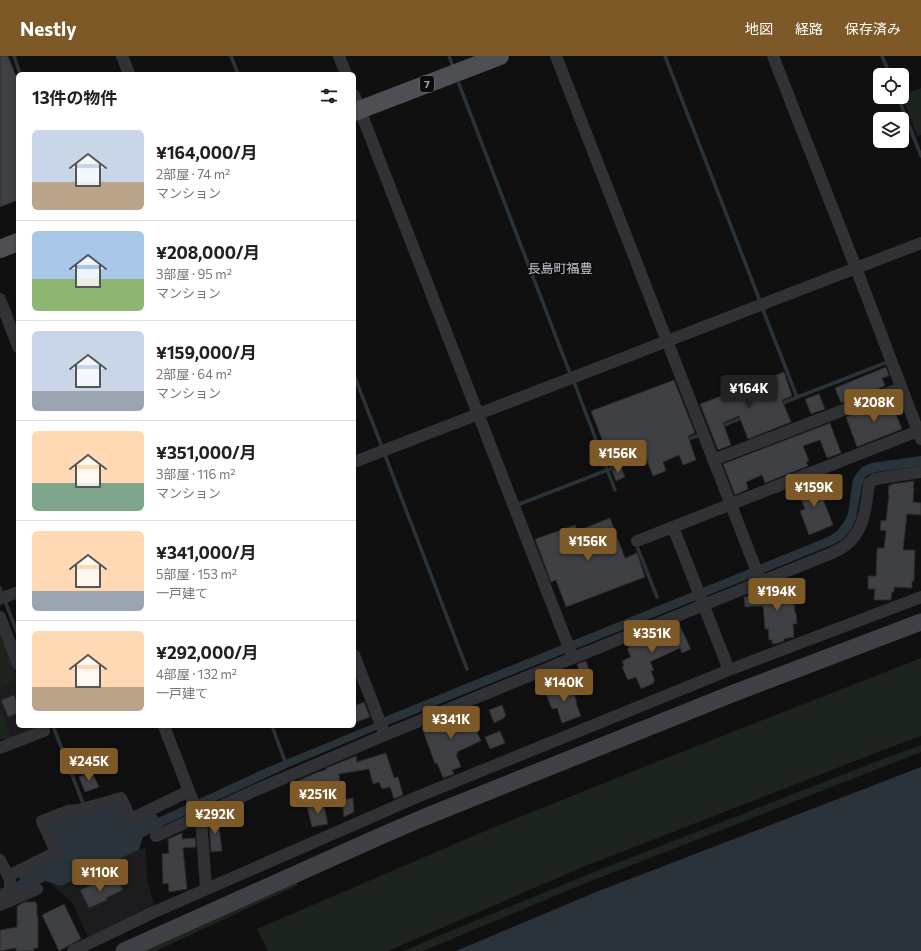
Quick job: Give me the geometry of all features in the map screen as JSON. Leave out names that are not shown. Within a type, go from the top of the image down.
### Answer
[{"type":"main road","name":"7","points":[[356,106],[500,56]]},
{"type":"main road","points":[[0,249],[16,243]]},
{"type":"street","points":[[122,56],[128,72]]},
{"type":"street","points":[[339,56],[345,72]]},
{"type":"street","points":[[556,56],[760,580]]},
{"type":"street","points":[[637,541],[730,504],[920,435],[773,56]]},
{"type":"street","points":[[356,106],[572,656]]},
{"type":"street","points":[[356,461],[921,243]]},
{"type":"street","points":[[0,299],[16,342]]},
{"type":"street","points":[[713,460],[901,388]]},
{"type":"street","points":[[156,836],[199,814],[384,734],[760,580],[832,553],[845,546],[853,539],[859,530],[863,519],[869,483],[875,479],[921,472]]},
{"type":"street","points":[[673,527],[729,670]]},
{"type":"street","points":[[73,951],[152,913],[416,797],[729,670],[921,597]]},
{"type":"street","points":[[0,617],[16,659]]},
{"type":"street","points":[[124,951],[425,817],[719,699],[921,622]]},
{"type":"street","points":[[356,660],[384,734]]},
{"type":"street","points":[[0,748],[44,731],[43,728]]},
{"type":"street","points":[[165,728],[199,814],[206,889]]},
{"type":"street","points":[[9,877],[56,852],[42,821],[68,810],[79,810],[121,798],[131,819],[191,795]]},
{"type":"street","points":[[0,860],[9,877],[6,902],[37,889]]},
{"type":"shaded area","points":[[921,88],[921,135],[917,136],[905,104],[909,104],[909,92]]},
{"type":"shaded area","points":[[921,456],[921,466],[876,472],[865,477],[862,485],[856,519],[851,530],[843,539],[832,545],[388,725],[289,767],[162,826],[163,828],[143,837],[139,850],[79,879],[78,878],[61,886],[46,881],[24,891],[0,899],[0,889],[20,880],[18,874],[60,853],[47,823],[120,802],[130,823],[155,812],[158,818],[266,768],[373,724],[387,716],[828,537],[837,531],[848,514],[853,479],[862,467],[871,463]]},
{"type":"shaded area","points":[[0,632],[16,673],[16,728],[35,728],[34,730],[10,739],[0,739]]},
{"type":"shaded area","points":[[0,632],[16,673],[16,684],[15,682],[0,689]]},
{"type":"shaded area","points":[[921,658],[921,736],[583,867],[388,951],[268,951],[257,929],[485,831]]},
{"type":"shaded area","points":[[0,708],[11,738],[10,739],[0,739]]},
{"type":"shaded area","points":[[921,745],[921,752],[586,883],[423,951],[404,951],[589,874]]},
{"type":"shaded area","points":[[921,767],[921,951],[456,951],[596,892]]},
{"type":"shaded area","points":[[146,847],[147,880],[155,907],[88,937],[72,902],[46,880],[61,886]]},
{"type":"shaded area","points":[[294,879],[298,885],[156,951],[136,951]]},
{"type":"building","points":[[0,56],[8,56],[16,76],[16,201],[0,207]]},
{"type":"building","points":[[886,367],[889,376],[882,378],[885,386],[841,403],[835,388]]},
{"type":"building","points":[[784,372],[792,396],[782,400],[791,422],[748,439],[739,416],[723,423],[731,445],[718,450],[700,404]]},
{"type":"building","points":[[674,380],[695,433],[688,436],[696,460],[683,465],[679,455],[663,462],[666,471],[653,476],[644,453],[612,465],[591,411]]},
{"type":"building","points":[[819,394],[825,409],[811,414],[805,399]]},
{"type":"building","points":[[890,400],[902,429],[857,447],[846,417]]},
{"type":"building","points":[[830,423],[841,453],[827,458],[820,440],[803,446],[809,461],[806,462],[808,466],[765,483],[762,475],[746,482],[748,489],[735,495],[723,464]]},
{"type":"building","points":[[621,467],[625,477],[616,481],[612,471]]},
{"type":"building","points":[[816,480],[833,525],[809,535],[800,511],[805,509],[796,487]]},
{"type":"building","points":[[914,481],[913,502],[921,503],[921,515],[907,514],[903,550],[915,550],[914,581],[912,581],[912,588],[894,587],[891,600],[874,600],[875,589],[868,589],[868,576],[876,576],[877,548],[884,548],[886,531],[880,530],[881,520],[886,521],[889,485]]},
{"type":"building","points":[[610,518],[625,558],[637,553],[645,577],[566,607],[556,580],[551,582],[535,539],[575,525],[577,531]]},
{"type":"building","points":[[788,582],[789,599],[794,598],[796,613],[797,624],[793,624],[794,637],[772,644],[772,640],[769,640],[768,629],[765,629],[763,606],[745,607],[744,597],[772,594],[772,586],[779,583]]},
{"type":"building","points":[[679,624],[691,649],[682,653],[680,648],[650,662],[654,670],[651,671],[655,681],[653,681],[654,683],[641,689],[636,677],[628,680],[622,667],[624,666],[622,661],[631,657],[627,649],[629,648],[627,644],[644,637],[646,639]]},
{"type":"building","points":[[586,661],[589,670],[580,673],[577,664]]},
{"type":"building","points":[[563,683],[566,693],[572,690],[581,716],[562,723],[557,708],[552,709],[546,694],[549,693],[547,689]]},
{"type":"building","points":[[14,695],[16,700],[16,714],[8,717],[1,700]]},
{"type":"building","points":[[364,702],[370,717],[356,722],[356,705]]},
{"type":"building","points":[[502,705],[506,716],[494,723],[489,710]]},
{"type":"building","points":[[467,709],[481,741],[457,752],[458,754],[456,754],[461,767],[452,770],[454,774],[443,778],[437,763],[435,764],[422,728]]},
{"type":"building","points":[[500,731],[505,743],[490,749],[485,737]]},
{"type":"building","points":[[386,753],[394,778],[398,777],[403,795],[394,799],[390,787],[382,789],[379,782],[373,784],[369,769],[339,774],[340,787],[325,788],[324,781],[296,788],[295,782],[356,756],[357,762]]},
{"type":"building","points":[[92,772],[99,787],[85,792],[79,777]]},
{"type":"building","points":[[353,798],[354,812],[344,817],[342,800]]},
{"type":"building","points":[[323,803],[328,824],[312,827],[307,806]]},
{"type":"building","points":[[218,818],[222,851],[211,852],[209,820]]},
{"type":"building","points":[[182,833],[182,839],[195,838],[196,847],[183,848],[187,889],[169,892],[168,883],[163,884],[162,854],[169,853],[168,839]]},
{"type":"building","points":[[118,880],[123,890],[106,898],[107,900],[89,908],[80,890],[98,882],[101,888]]},
{"type":"building","points":[[25,902],[36,902],[37,904],[38,948],[34,948],[34,951],[16,951],[16,948],[0,951],[0,930],[17,927],[17,906]]},
{"type":"building","points":[[64,904],[81,939],[59,951],[42,915]]},
{"type":"waterway","points":[[14,56],[19,72]]},
{"type":"waterway","points":[[231,56],[237,72]]},
{"type":"waterway","points":[[449,56],[452,64]]},
{"type":"waterway","points":[[665,56],[760,301]]},
{"type":"waterway","points":[[882,56],[887,68]]},
{"type":"waterway","points":[[459,84],[571,376]]},
{"type":"waterway","points":[[901,104],[921,156]]},
{"type":"waterway","points":[[763,310],[797,397]]},
{"type":"waterway","points":[[780,404],[885,363]]},
{"type":"waterway","points":[[356,380],[382,447]]},
{"type":"waterway","points":[[574,382],[615,490]]},
{"type":"waterway","points":[[720,427],[744,417]]},
{"type":"waterway","points":[[685,440],[697,436]]},
{"type":"waterway","points":[[517,505],[649,454]]},
{"type":"waterway","points":[[385,455],[467,669]]},
{"type":"waterway","points":[[638,549],[657,597]]},
{"type":"waterway","points":[[0,588],[16,630]]},
{"type":"waterway","points":[[54,728],[83,803]]},
{"type":"waterway","points":[[273,728],[286,764]]},
{"type":"district","name":"長島町福豊","points":[[560,268]]}]
